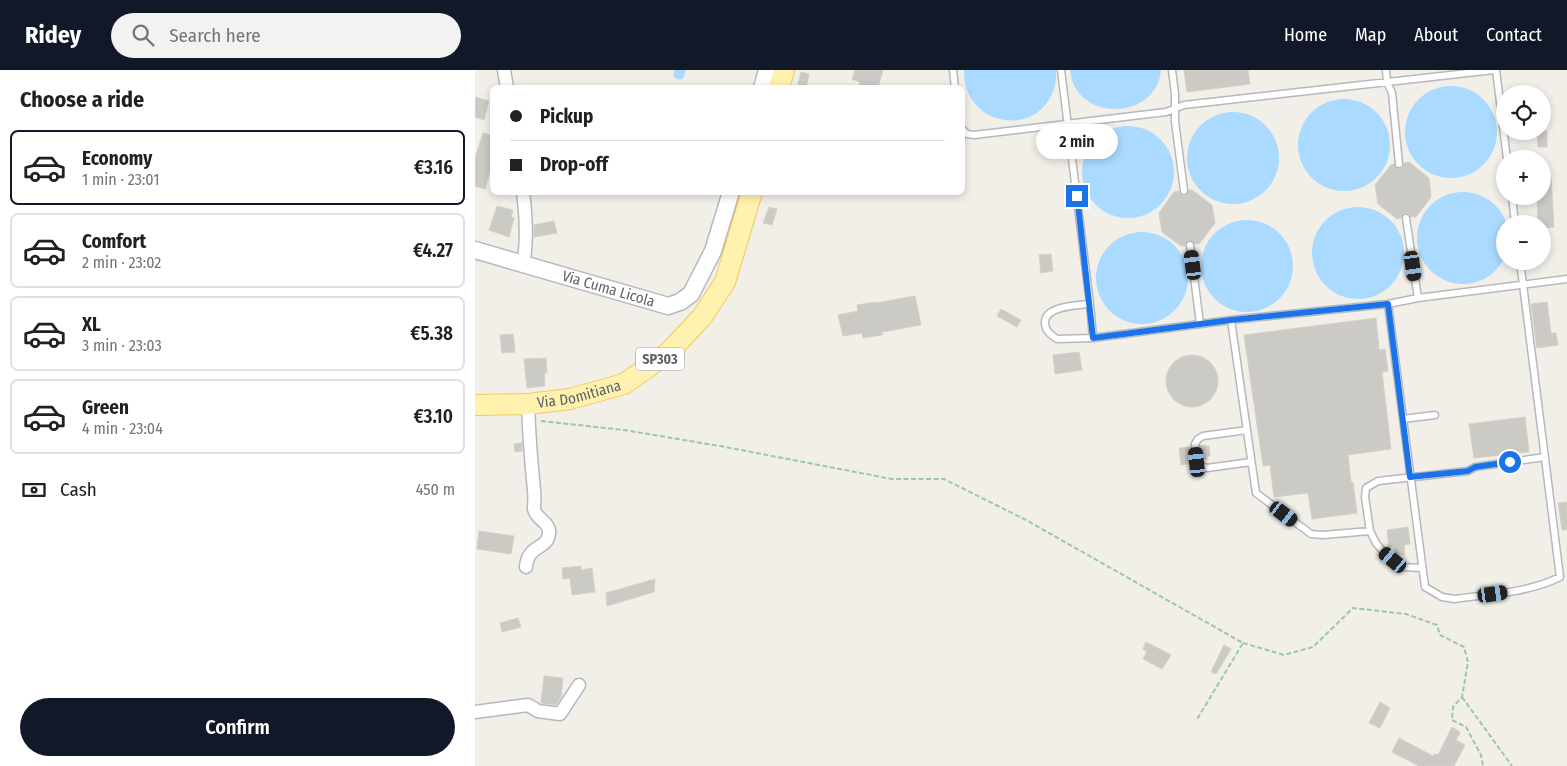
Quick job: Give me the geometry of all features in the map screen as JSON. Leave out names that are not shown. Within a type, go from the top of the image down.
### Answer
[{"type":"main road","points":[[780,85],[784,70]]},
{"type":"main road","name":"Via Domitiana","points":[[475,405],[528,412],[624,384],[668,354],[703,317],[725,282],[751,195]]},
{"type":"street","points":[[504,70],[506,85]]},
{"type":"street","points":[[763,85],[767,70]]},
{"type":"street","points":[[523,195],[526,214],[526,251],[523,264]]},
{"type":"street","name":"Via Cuma Licola","points":[[475,250],[668,306],[680,302],[691,294],[713,251],[730,195]]},
{"type":"street","points":[[526,567],[527,557],[547,540],[550,532],[546,523],[534,511],[535,491],[531,470],[528,412]]},
{"type":"street","points":[[475,712],[528,705],[538,711],[560,714],[579,685]]},
{"type":"lane","points":[[953,70],[955,85]]},
{"type":"lane","points":[[1061,70],[1093,338]]},
{"type":"lane","points":[[1172,70],[1176,108],[1175,121],[1184,191]]},
{"type":"lane","points":[[1386,70],[1387,82],[1392,94],[1399,164]]},
{"type":"lane","points":[[965,132],[974,135],[1165,112],[1184,105],[1495,70],[1506,150]]},
{"type":"lane","points":[[1406,218],[1418,298]]},
{"type":"lane","points":[[1190,245],[1200,324]]},
{"type":"lane","points":[[1388,304],[1425,587],[1442,597],[1455,599],[1531,588],[1564,576],[1545,457],[1521,270]]},
{"type":"lane","points":[[1090,304],[1054,310],[1048,314],[1045,325],[1051,335],[1057,339],[1093,338],[1231,320],[1388,304],[1418,298],[1567,279]]},
{"type":"lane","points":[[1231,320],[1256,493],[1311,534],[1323,535],[1370,531]]},
{"type":"lane","points":[[1403,419],[1435,415]]},
{"type":"lane","points":[[1247,430],[1203,436],[1198,439],[1195,444],[1197,462],[1207,468],[1251,462]]},
{"type":"lane","points":[[1422,568],[1402,568],[1384,553],[1377,543],[1370,531],[1365,496],[1366,488],[1378,482],[1468,471],[1475,467],[1545,457]]},
{"type":"path","points":[[528,412],[892,479],[944,479],[1026,520],[1243,642],[1284,654],[1313,647],[1353,608],[1407,614],[1437,625],[1440,635],[1463,646],[1468,662],[1462,697],[1453,707],[1452,720],[1467,727],[1481,755],[1483,766]]},
{"type":"path","points":[[1196,721],[1243,642]]},
{"type":"path","points":[[1462,697],[1512,766]]},
{"type":"water","points":[[964,70],[1056,70],[1056,82],[1047,103],[1035,114],[1020,120],[1003,120],[988,115],[975,104],[967,89]]},
{"type":"water","points":[[1070,70],[1161,70],[1156,87],[1146,99],[1132,106],[1116,109],[1100,107],[1086,100],[1075,87]]},
{"type":"water","points":[[1451,86],[1469,89],[1484,99],[1494,114],[1496,140],[1494,150],[1484,165],[1469,175],[1451,178],[1433,175],[1418,165],[1408,150],[1405,132],[1408,114],[1418,99],[1433,89]]},
{"type":"water","points":[[1344,99],[1362,102],[1377,112],[1387,127],[1390,145],[1387,163],[1377,178],[1362,188],[1344,191],[1326,188],[1311,178],[1301,163],[1298,145],[1301,127],[1311,112],[1326,102]]},
{"type":"water","points":[[1233,112],[1251,115],[1266,125],[1276,140],[1279,158],[1276,176],[1266,191],[1251,201],[1233,204],[1215,201],[1200,191],[1190,176],[1187,158],[1190,140],[1200,125],[1215,115]]},
{"type":"water","points":[[1128,126],[1146,129],[1161,139],[1171,154],[1174,172],[1171,190],[1161,205],[1146,215],[1128,218],[1110,215],[1095,205],[1085,190],[1082,172],[1085,154],[1095,139],[1110,129]]},
{"type":"water","points":[[1454,193],[1472,193],[1488,200],[1502,215],[1496,215],[1496,269],[1488,276],[1472,283],[1454,283],[1438,276],[1425,263],[1418,247],[1418,229],[1425,213],[1438,200]]},
{"type":"water","points":[[1358,207],[1376,210],[1391,220],[1401,235],[1404,253],[1401,271],[1391,286],[1376,296],[1358,299],[1340,296],[1325,286],[1315,271],[1312,253],[1315,235],[1325,220],[1340,210]]},
{"type":"water","points":[[1247,220],[1265,223],[1280,233],[1290,248],[1293,266],[1290,284],[1280,299],[1265,309],[1247,312],[1229,309],[1214,299],[1204,284],[1201,266],[1204,248],[1214,233],[1229,223]]},
{"type":"water","points":[[1142,232],[1160,235],[1175,245],[1185,260],[1188,278],[1185,296],[1175,311],[1160,321],[1142,324],[1124,321],[1109,311],[1099,296],[1096,278],[1099,260],[1109,245],[1124,235]]},
{"type":"building","points":[[855,70],[883,70],[879,85],[859,85],[860,82],[852,79]]},
{"type":"building","points":[[1184,70],[1248,70],[1250,84],[1187,92]]},
{"type":"building","points":[[801,72],[809,74],[807,85],[798,85]]},
{"type":"building","points":[[475,97],[489,101],[484,120],[475,117]]},
{"type":"building","points":[[483,133],[490,135],[490,171],[485,189],[475,186],[475,158]]},
{"type":"building","points":[[1538,140],[1547,140],[1547,147],[1538,147]]},
{"type":"building","points":[[1409,162],[1429,178],[1431,197],[1416,217],[1411,217],[1406,213],[1397,219],[1378,204],[1375,185],[1391,165],[1394,164],[1400,169],[1404,163]]},
{"type":"building","points":[[1551,176],[1554,227],[1551,227],[1551,215],[1538,215],[1537,205],[1551,205]]},
{"type":"building","points":[[1189,190],[1192,190],[1212,205],[1215,223],[1199,244],[1189,240],[1185,246],[1181,246],[1162,232],[1159,213],[1174,192],[1179,191],[1184,196],[1187,195]]},
{"type":"building","points":[[497,206],[513,210],[511,217],[514,218],[509,237],[489,230]]},
{"type":"building","points":[[769,207],[777,209],[772,225],[763,223]]},
{"type":"building","points":[[554,221],[557,233],[534,237],[534,225]]},
{"type":"building","points":[[1051,254],[1053,271],[1041,273],[1039,255]]},
{"type":"building","points":[[915,296],[921,325],[882,332],[882,335],[863,338],[862,333],[843,336],[838,315],[858,311],[857,305]]},
{"type":"building","points":[[1547,302],[1551,333],[1556,333],[1558,345],[1537,348],[1531,304]]},
{"type":"building","points":[[1001,309],[1021,320],[1017,327],[997,316]]},
{"type":"building","points":[[1376,318],[1379,350],[1385,349],[1388,371],[1382,372],[1391,449],[1348,455],[1357,513],[1312,519],[1308,493],[1274,497],[1270,465],[1263,466],[1244,335]]},
{"type":"building","points":[[513,334],[515,352],[502,353],[500,335]]},
{"type":"building","points":[[1079,352],[1082,370],[1055,374],[1053,355]]},
{"type":"building","points":[[1192,355],[1202,357],[1210,363],[1216,371],[1218,381],[1216,391],[1210,399],[1202,405],[1192,407],[1182,405],[1174,399],[1168,391],[1166,381],[1168,371],[1174,363],[1182,357]]},
{"type":"building","points":[[546,358],[547,373],[544,373],[545,386],[527,388],[524,359]]},
{"type":"building","points":[[1525,417],[1529,452],[1474,458],[1469,424]]},
{"type":"building","points":[[522,443],[522,451],[515,452],[514,444]]},
{"type":"building","points":[[1206,445],[1206,447],[1209,446],[1210,456],[1207,456],[1208,459],[1202,460],[1200,446]]},
{"type":"building","points":[[1190,447],[1192,463],[1181,465],[1179,448]]},
{"type":"building","points":[[1567,502],[1567,530],[1562,530],[1558,503]]},
{"type":"building","points":[[1408,527],[1410,544],[1404,545],[1405,555],[1395,555],[1394,546],[1389,547],[1387,530]]},
{"type":"building","points":[[479,531],[514,536],[511,554],[477,549]]},
{"type":"building","points":[[581,566],[581,570],[592,568],[595,592],[572,595],[570,578],[563,579],[562,568]]},
{"type":"building","points":[[655,579],[654,592],[607,606],[606,593]]},
{"type":"building","points":[[518,618],[521,627],[502,632],[500,623]]},
{"type":"building","points":[[1146,642],[1171,655],[1162,669],[1143,659],[1147,652],[1143,649]]},
{"type":"building","points":[[1224,645],[1231,649],[1216,674],[1211,672]]},
{"type":"building","points":[[544,676],[563,678],[561,697],[556,705],[541,703]]},
{"type":"building","points":[[1380,702],[1390,708],[1380,728],[1369,723]]},
{"type":"building","points":[[1452,727],[1460,732],[1456,740],[1465,745],[1454,766],[1419,766],[1392,752],[1399,738],[1433,756],[1435,754],[1438,755]]},
{"type":"waterway","points":[[679,74],[680,70]]},
{"type":"route","points":[[1077,196],[1093,338],[1231,320],[1388,304],[1410,477],[1468,471],[1475,467],[1510,462]]}]
